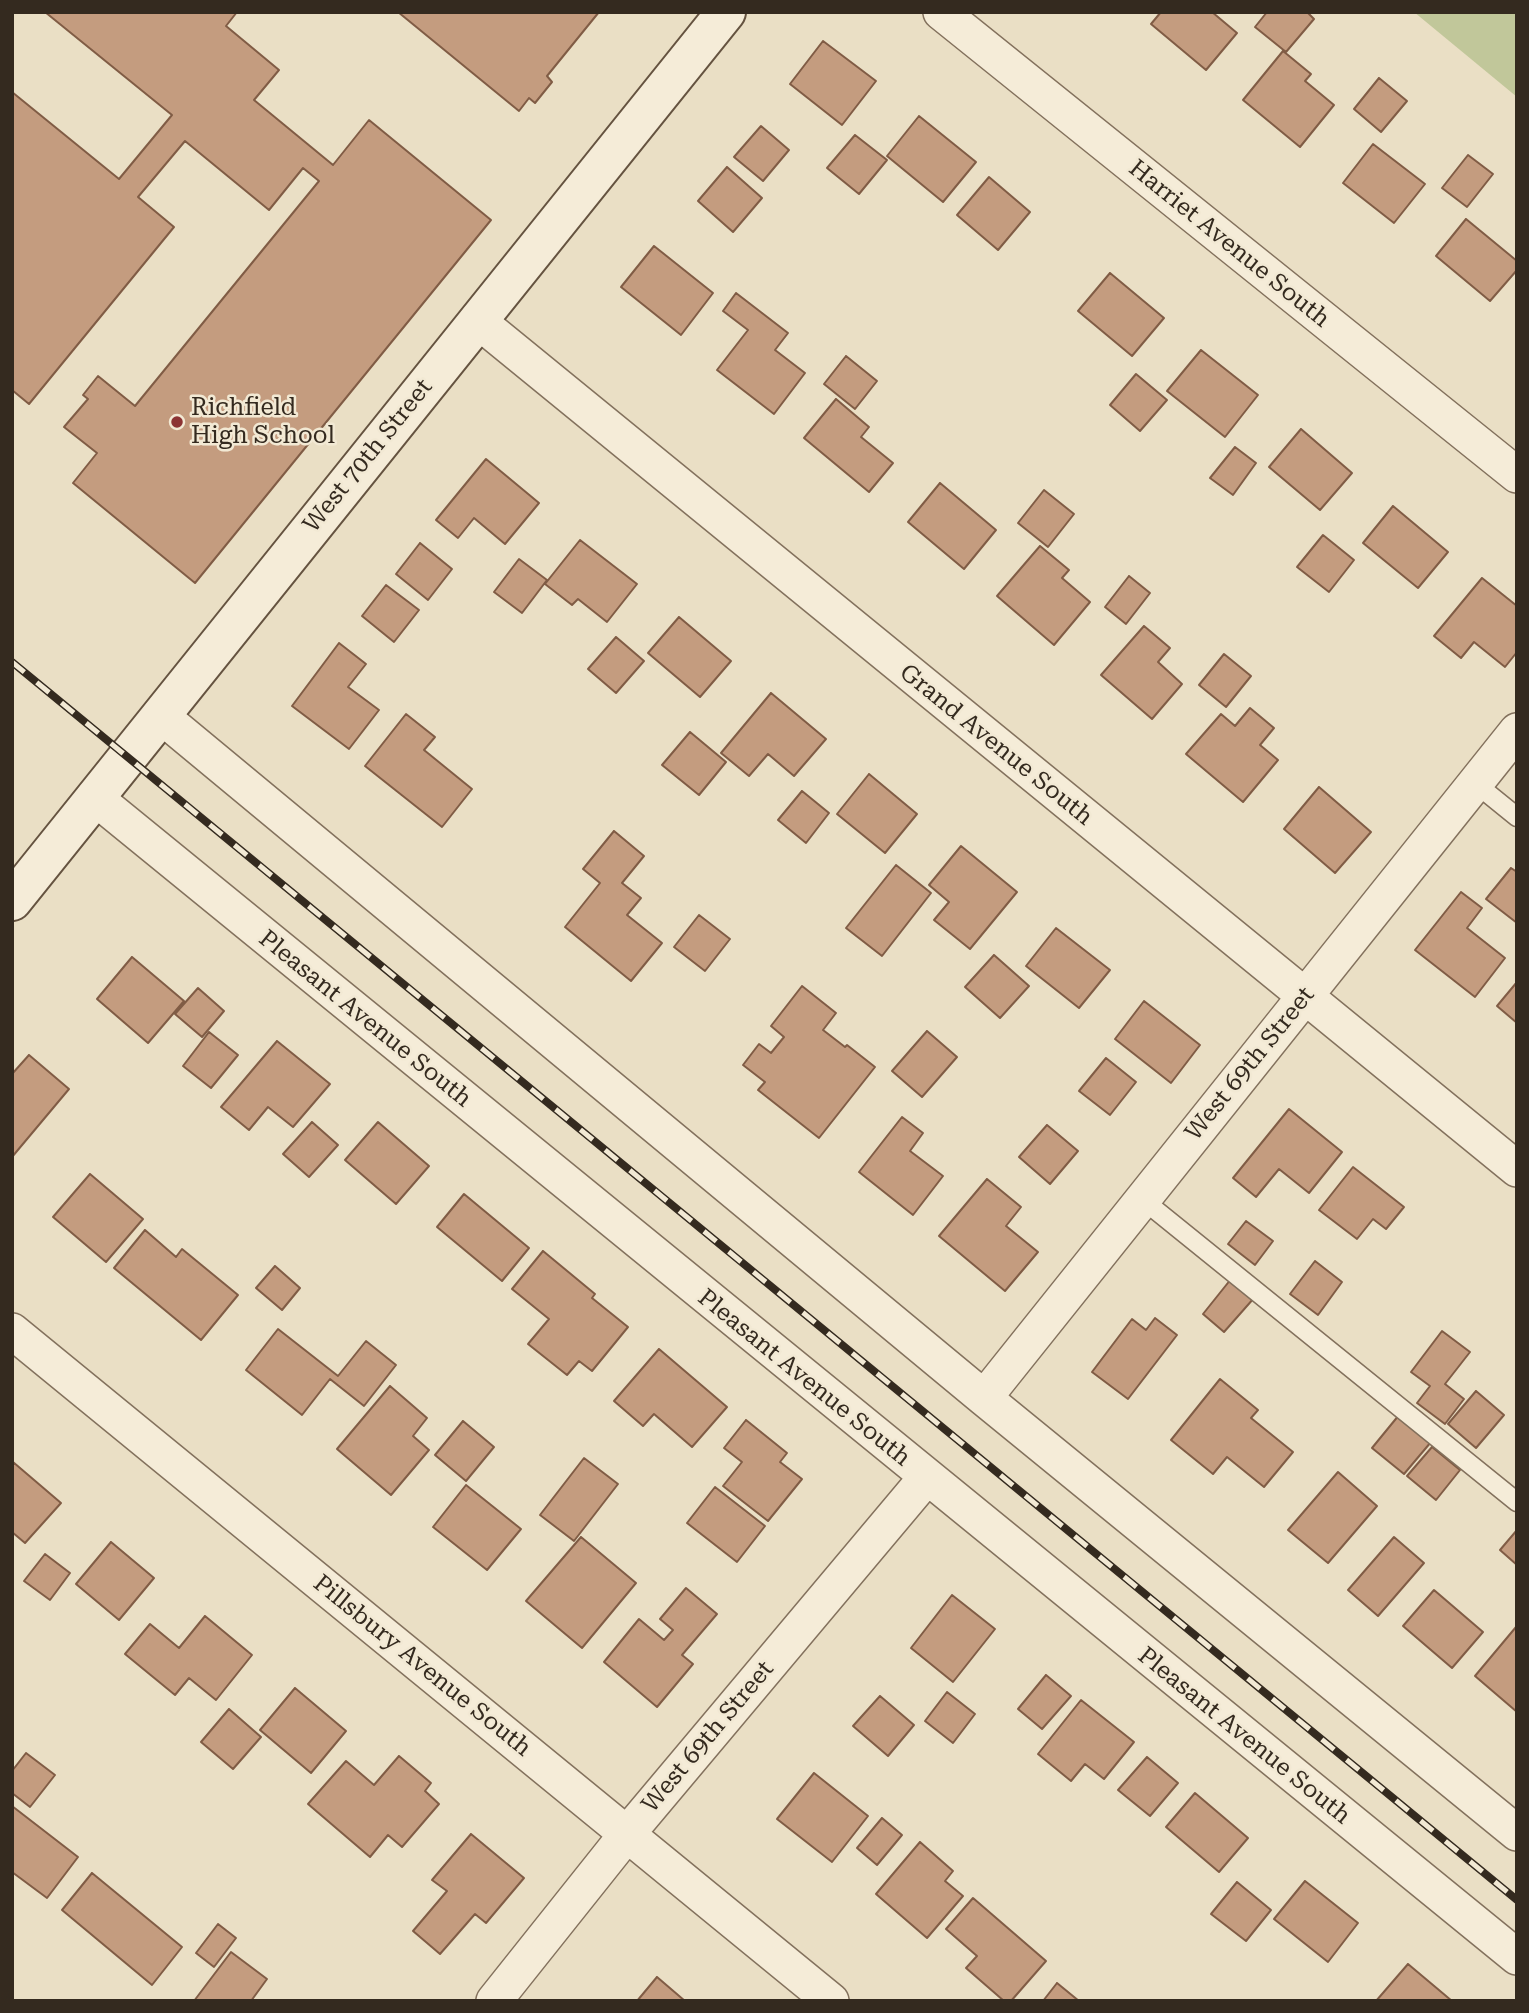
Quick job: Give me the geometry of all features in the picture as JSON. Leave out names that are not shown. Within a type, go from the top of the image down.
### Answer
[{"type":"street","name":"West 70th Street","points":[[12,901],[726,12]]},
{"type":"street","name":"Harriet Avenue South","points":[[941,12],[1517,475]]},
{"type":"street","name":"Grand Avenue South","points":[[477,320],[1517,1169]]},
{"type":"street","points":[[160,715],[984,1398],[1517,1833]]},
{"type":"street","name":"West 69th Street","points":[[984,1398],[1517,731]]},
{"type":"street","name":"Pleasant Avenue South","points":[[94,797],[926,1478],[1517,1957]]},
{"type":"street","name":"Pillsbury Avenue South","points":[[12,1331],[831,2001]]},
{"type":"street","name":"West 69th Street","points":[[494,2001],[627,1834],[926,1478]]},
{"type":"lane","points":[[1475,783],[1517,817]]},
{"type":"lane","points":[[1142,1199],[1517,1502]]},
{"type":"green space","points":[[1414,12],[1517,12],[1517,97]]},
{"type":"building","points":[[45,12],[237,12],[226,26],[279,70],[254,100],[333,165],[369,120],[491,220],[195,583],[73,483],[97,453],[64,427],[88,399],[83,395],[98,376],[135,406],[319,181],[303,168],[269,210],[185,141],[138,197],[174,227],[29,404],[12,390],[12,92],[119,179],[172,115]]},
{"type":"building","points":[[398,12],[599,12],[547,76],[552,82],[535,103],[529,98],[519,111]]},
{"type":"building","points":[[1161,12],[1212,12],[1237,33],[1206,70],[1151,24]]},
{"type":"building","points":[[1267,12],[1307,12],[1314,19],[1286,52],[1255,27]]},
{"type":"building","points":[[823,41],[876,81],[842,125],[790,84]]},
{"type":"building","points":[[1283,51],[1311,74],[1305,81],[1334,105],[1300,147],[1243,100]]},
{"type":"building","points":[[1379,78],[1407,101],[1381,132],[1354,109]]},
{"type":"building","points":[[919,116],[976,162],[943,202],[887,156]]},
{"type":"building","points":[[761,126],[789,150],[763,181],[734,157]]},
{"type":"building","points":[[855,135],[887,160],[859,194],[827,168]]},
{"type":"building","points":[[1373,144],[1425,184],[1394,223],[1343,183]]},
{"type":"building","points":[[1468,155],[1493,174],[1467,207],[1442,188]]},
{"type":"building","points":[[727,167],[762,198],[733,232],[698,201]]},
{"type":"building","points":[[989,177],[1030,212],[998,250],[957,215]]},
{"type":"building","points":[[1466,219],[1517,261],[1517,270],[1490,301],[1436,256]]},
{"type":"building","points":[[654,246],[713,293],[681,335],[621,287]]},
{"type":"building","points":[[1110,273],[1164,318],[1132,356],[1078,311]]},
{"type":"building","points":[[736,293],[788,333],[775,350],[805,373],[774,414],[717,370],[748,330],[723,311]]},
{"type":"building","points":[[1201,350],[1258,395],[1225,437],[1167,391]]},
{"type":"building","points":[[846,356],[877,381],[855,409],[824,384]]},
{"type":"building","points":[[1136,374],[1167,400],[1140,431],[1110,405]]},
{"type":"building","points":[[836,399],[869,427],[861,437],[893,463],[869,492],[804,438]]},
{"type":"building","points":[[1301,429],[1352,473],[1320,510],[1269,467]]},
{"type":"building","points":[[1235,447],[1256,463],[1233,495],[1210,478]]},
{"type":"building","points":[[486,459],[539,503],[505,544],[474,518],[458,538],[436,520]]},
{"type":"building","points":[[940,483],[996,530],[964,569],[908,522]]},
{"type":"building","points":[[1044,490],[1074,514],[1048,547],[1018,523]]},
{"type":"building","points":[[1393,506],[1448,552],[1418,588],[1363,543]]},
{"type":"building","points":[[1323,535],[1354,560],[1329,592],[1297,567]]},
{"type":"building","points":[[580,540],[637,584],[607,622],[578,599],[572,605],[545,584]]},
{"type":"building","points":[[420,543],[452,569],[428,600],[396,574]]},
{"type":"building","points":[[1040,546],[1069,570],[1062,578],[1090,602],[1054,645],[997,596]]},
{"type":"building","points":[[519,559],[547,580],[522,613],[494,592]]},
{"type":"building","points":[[1129,576],[1150,593],[1126,624],[1105,607]]},
{"type":"building","points":[[1482,578],[1517,606],[1517,652],[1505,667],[1474,642],[1461,658],[1434,636]]},
{"type":"building","points":[[386,585],[419,610],[394,642],[362,616]]},
{"type":"building","points":[[679,617],[731,661],[700,697],[648,653]]},
{"type":"building","points":[[1144,626],[1170,648],[1158,662],[1182,684],[1152,719],[1101,675]]},
{"type":"building","points":[[616,637],[644,661],[616,693],[588,669]]},
{"type":"building","points":[[339,643],[366,664],[348,687],[379,710],[349,749],[292,706]]},
{"type":"building","points":[[1224,654],[1251,676],[1226,707],[1199,685]]},
{"type":"building","points":[[771,693],[826,739],[794,776],[768,754],[749,776],[721,753]]},
{"type":"building","points":[[1250,708],[1274,728],[1260,745],[1278,760],[1243,802],[1186,754],[1221,714],[1235,726]]},
{"type":"building","points":[[406,714],[435,737],[424,750],[472,789],[442,827],[365,766]]},
{"type":"building","points":[[690,732],[726,762],[699,795],[662,765]]},
{"type":"building","points":[[869,774],[917,814],[885,853],[837,814]]},
{"type":"building","points":[[1319,787],[1371,832],[1335,873],[1284,829]]},
{"type":"building","points":[[802,791],[829,813],[806,843],[778,820]]},
{"type":"building","points":[[614,831],[644,856],[622,883],[641,898],[627,915],[662,943],[631,981],[565,927],[600,883],[583,869]]},
{"type":"building","points":[[961,846],[1017,892],[970,949],[934,920],[949,902],[929,885]]},
{"type":"building","points":[[896,865],[931,893],[882,956],[846,928]]},
{"type":"building","points":[[1511,868],[1517,872],[1517,923],[1486,899]]},
{"type":"building","points":[[1461,892],[1482,908],[1467,928],[1505,958],[1475,997],[1415,950]]},
{"type":"building","points":[[699,915],[730,939],[705,971],[674,947]]},
{"type":"building","points":[[1056,928],[1110,970],[1079,1008],[1026,966]]},
{"type":"building","points":[[994,955],[1029,986],[1000,1018],[965,987]]},
{"type":"building","points":[[132,957],[184,1001],[148,1043],[97,999]]},
{"type":"building","points":[[1517,982],[1517,1023],[1497,1006]]},
{"type":"building","points":[[802,986],[836,1013],[823,1030],[875,1067],[819,1138],[758,1090],[765,1082],[743,1065],[759,1044],[771,1053],[784,1037],[771,1026]]},
{"type":"building","points":[[198,988],[224,1011],[202,1037],[175,1014]]},
{"type":"building","points":[[1144,1001],[1200,1045],[1171,1083],[1115,1039]]},
{"type":"building","points":[[927,1031],[957,1057],[922,1097],[892,1071]]},
{"type":"building","points":[[209,1032],[238,1055],[211,1088],[183,1066]]},
{"type":"building","points":[[277,1041],[330,1084],[293,1127],[268,1107],[249,1130],[221,1107]]},
{"type":"building","points":[[29,1055],[69,1089],[12,1157],[12,1074]]},
{"type":"building","points":[[1106,1058],[1136,1082],[1110,1115],[1079,1091]]},
{"type":"building","points":[[1289,1109],[1342,1152],[1309,1193],[1279,1169],[1256,1197],[1233,1178]]},
{"type":"building","points":[[902,1117],[923,1133],[910,1151],[943,1176],[913,1215],[859,1172]]},
{"type":"building","points":[[312,1122],[338,1145],[309,1177],[283,1154]]},
{"type":"building","points":[[378,1122],[429,1166],[396,1204],[345,1160]]},
{"type":"building","points":[[1047,1125],[1078,1151],[1050,1184],[1019,1157]]},
{"type":"building","points":[[1353,1167],[1404,1207],[1386,1229],[1373,1219],[1357,1239],[1319,1210]]},
{"type":"building","points":[[90,1174],[143,1219],[106,1262],[53,1217]]},
{"type":"building","points":[[987,1179],[1021,1207],[1006,1226],[1038,1252],[1005,1291],[939,1236]]},
{"type":"building","points":[[464,1194],[529,1248],[502,1281],[437,1227]]},
{"type":"building","points":[[1246,1221],[1273,1241],[1255,1265],[1228,1244]]},
{"type":"building","points":[[145,1230],[176,1257],[182,1249],[238,1295],[201,1340],[114,1268]]},
{"type":"building","points":[[543,1251],[595,1294],[592,1298],[628,1327],[592,1371],[579,1361],[567,1375],[528,1344],[549,1319],[512,1289]]},
{"type":"building","points":[[1315,1261],[1342,1282],[1318,1315],[1290,1294]]},
{"type":"building","points":[[275,1266],[300,1288],[282,1310],[256,1288]]},
{"type":"building","points":[[1231,1279],[1254,1298],[1224,1332],[1203,1314]]},
{"type":"building","points":[[1155,1318],[1177,1335],[1128,1399],[1092,1372],[1132,1319],[1146,1330]]},
{"type":"building","points":[[278,1329],[338,1376],[366,1341],[396,1365],[364,1406],[330,1379],[302,1415],[246,1370]]},
{"type":"building","points":[[1442,1331],[1470,1352],[1445,1384],[1464,1399],[1445,1424],[1417,1403],[1430,1386],[1411,1372]]},
{"type":"building","points":[[659,1349],[727,1407],[692,1447],[654,1414],[643,1426],[614,1401]]},
{"type":"building","points":[[1220,1379],[1258,1410],[1251,1418],[1293,1452],[1264,1487],[1227,1457],[1213,1474],[1171,1440]]},
{"type":"building","points":[[390,1386],[427,1418],[413,1436],[429,1450],[391,1495],[337,1449]]},
{"type":"building","points":[[1476,1391],[1504,1415],[1476,1448],[1448,1424]]},
{"type":"building","points":[[1399,1415],[1431,1442],[1404,1474],[1372,1448]]},
{"type":"building","points":[[746,1420],[787,1453],[780,1462],[802,1479],[768,1521],[723,1486],[742,1462],[724,1448]]},
{"type":"building","points":[[463,1421],[494,1447],[466,1481],[435,1455]]},
{"type":"building","points":[[1432,1447],[1460,1470],[1436,1500],[1407,1476]]},
{"type":"building","points":[[584,1458],[618,1484],[574,1541],[540,1515]]},
{"type":"building","points":[[13,1462],[61,1503],[25,1543],[12,1532]]},
{"type":"building","points":[[1338,1472],[1377,1506],[1328,1563],[1288,1530]]},
{"type":"building","points":[[466,1485],[521,1529],[487,1570],[433,1527]]},
{"type":"building","points":[[715,1487],[765,1526],[737,1562],[687,1523]]},
{"type":"building","points":[[1517,1530],[1517,1565],[1500,1550]]},
{"type":"building","points":[[581,1537],[636,1583],[582,1648],[526,1601]]},
{"type":"building","points":[[1394,1537],[1424,1563],[1378,1616],[1348,1590]]},
{"type":"building","points":[[111,1542],[154,1578],[119,1620],[76,1584]]},
{"type":"building","points":[[45,1554],[70,1573],[50,1600],[24,1581]]},
{"type":"building","points":[[686,1588],[717,1614],[682,1655],[693,1664],[657,1707],[604,1662],[639,1619],[664,1640],[673,1630],[660,1619]]},
{"type":"building","points":[[1434,1590],[1483,1632],[1452,1668],[1403,1626]]},
{"type":"building","points":[[952,1595],[995,1629],[953,1682],[911,1648]]},
{"type":"building","points":[[205,1616],[252,1655],[216,1700],[189,1678],[175,1695],[125,1654],[150,1624],[179,1648]]},
{"type":"building","points":[[1517,1627],[1517,1712],[1475,1676]]},
{"type":"building","points":[[1046,1675],[1071,1696],[1042,1729],[1018,1709]]},
{"type":"building","points":[[295,1688],[346,1731],[311,1773],[260,1730]]},
{"type":"building","points":[[947,1692],[975,1714],[953,1743],[925,1721]]},
{"type":"building","points":[[880,1696],[914,1725],[888,1756],[853,1726]]},
{"type":"building","points":[[1081,1700],[1134,1742],[1104,1779],[1085,1764],[1071,1781],[1038,1754]]},
{"type":"building","points":[[229,1709],[261,1737],[233,1769],[201,1742]]},
{"type":"building","points":[[26,1753],[55,1775],[30,1807],[12,1793],[12,1771]]},
{"type":"building","points":[[399,1756],[431,1783],[425,1791],[439,1804],[402,1847],[388,1835],[370,1857],[308,1804],[346,1761],[374,1785]]},
{"type":"building","points":[[1147,1757],[1178,1783],[1150,1816],[1118,1790]]},
{"type":"building","points":[[814,1773],[868,1816],[832,1862],[777,1819]]},
{"type":"building","points":[[1195,1793],[1248,1838],[1219,1872],[1166,1827]]},
{"type":"building","points":[[12,1806],[78,1857],[47,1898],[12,1872]]},
{"type":"building","points":[[882,1818],[902,1835],[877,1865],[857,1848]]},
{"type":"building","points":[[471,1834],[524,1878],[486,1923],[475,1914],[440,1954],[413,1931],[447,1891],[432,1880]]},
{"type":"building","points":[[920,1842],[953,1871],[945,1881],[963,1896],[927,1938],[876,1894]]},
{"type":"building","points":[[92,1873],[182,1947],[152,1985],[62,1910]]},
{"type":"building","points":[[1305,1881],[1358,1923],[1328,1962],[1274,1919]]},
{"type":"building","points":[[1237,1882],[1271,1910],[1246,1941],[1211,1914]]},
{"type":"building","points":[[973,1898],[1046,1961],[1011,2001],[1004,2001],[966,1968],[977,1956],[946,1929]]},
{"type":"building","points":[[218,1924],[236,1938],[214,1967],[196,1953]]},
{"type":"building","points":[[231,1952],[267,1979],[251,2001],[194,2001]]},
{"type":"building","points":[[1408,1964],[1452,2001],[1376,2001]]},
{"type":"building","points":[[657,1977],[685,2001],[637,2001]]},
{"type":"building","points":[[1057,1983],[1079,2001],[1043,2001]]},
{"type":"railway","points":[[12,662],[1517,1900]]},
{"type":"place","name":"Richfield High School","points":[[177,422]]}]
